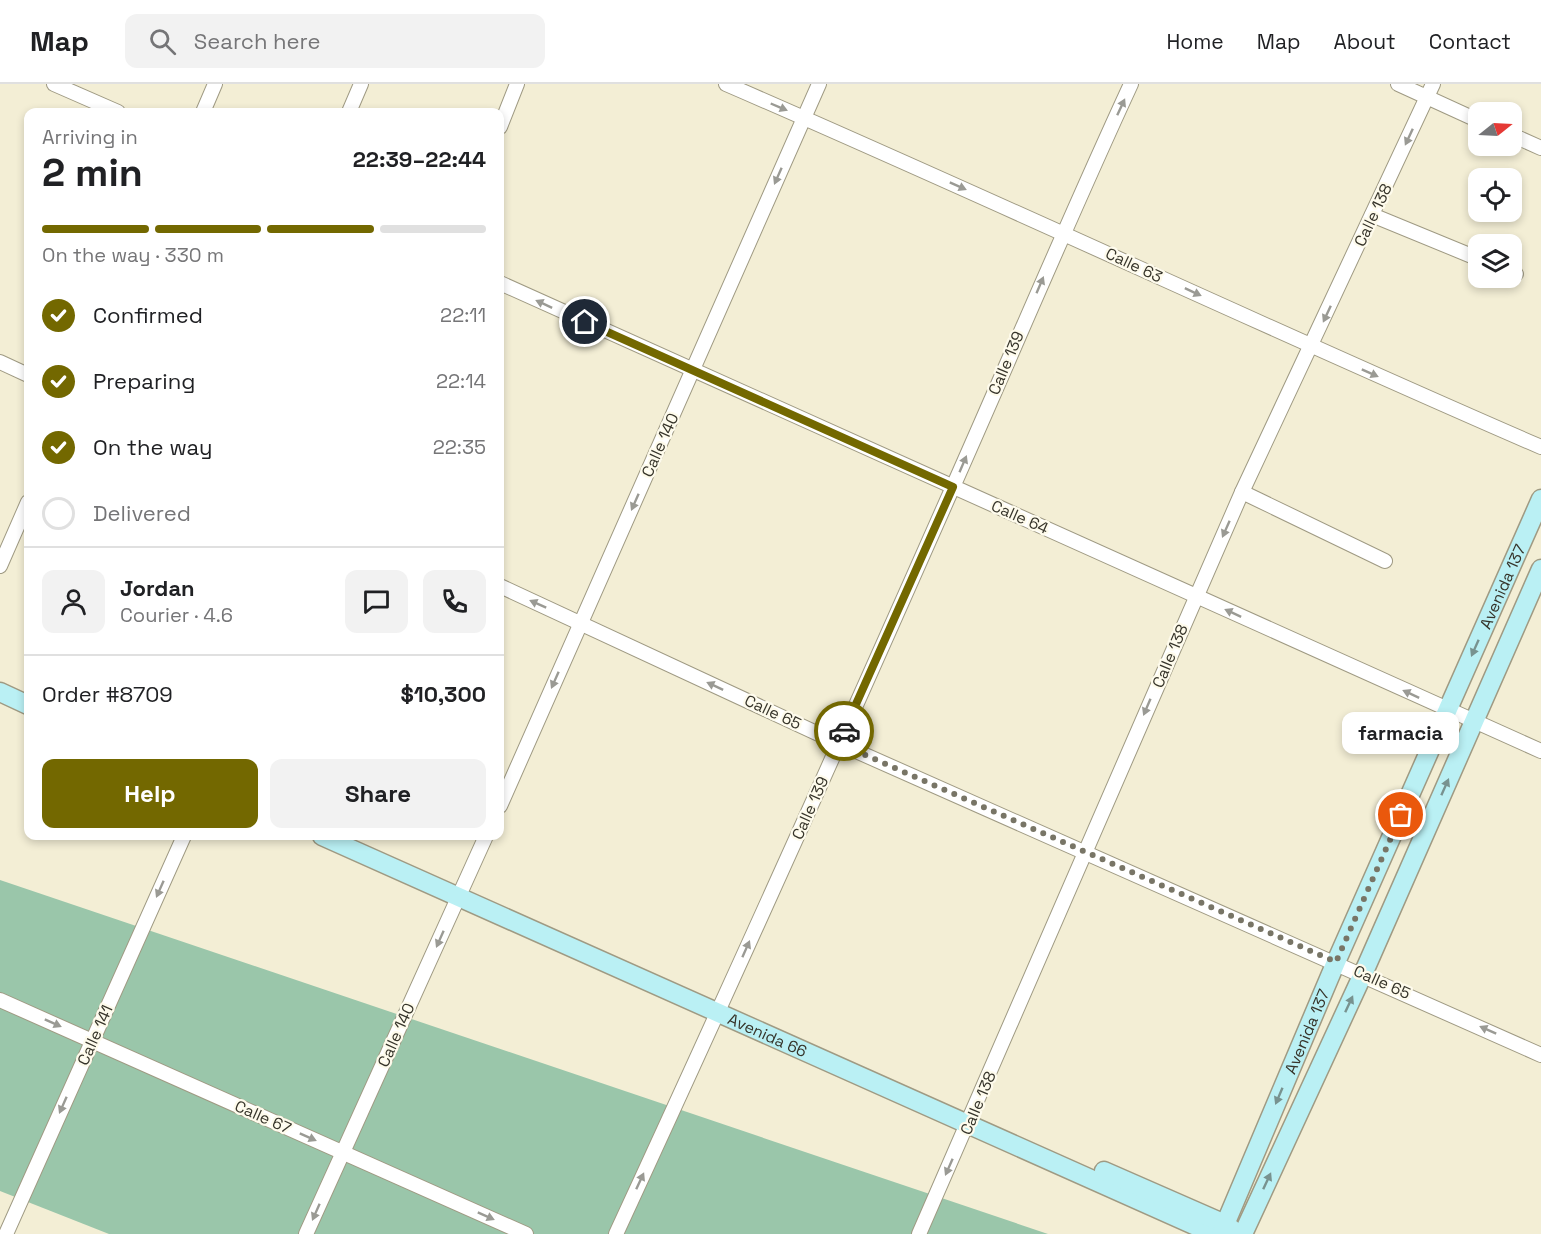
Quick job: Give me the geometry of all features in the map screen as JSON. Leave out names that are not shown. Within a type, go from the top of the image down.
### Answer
[{"type":"main road","name":"Avenida 137","points":[[1228,1232],[1336,962],[1541,499]]},
{"type":"main road","name":"Avenida 137","points":[[1228,1232],[1363,974],[1541,569]]},
{"type":"main road","points":[[0,680],[24,690]]},
{"type":"main road","points":[[0,692],[24,703]]},
{"type":"main road","name":"Avenida 66","points":[[332,840],[461,891],[1228,1232]]},
{"type":"main road","name":"Avenida 66","points":[[359,840],[461,891]]},
{"type":"street","points":[[54,84],[109,108]]},
{"type":"street","points":[[204,108],[215,84]]},
{"type":"street","points":[[351,108],[361,84]]},
{"type":"street","points":[[504,117],[517,84]]},
{"type":"street","name":"Calle 63","points":[[726,84],[1063,232],[1311,347],[1541,447]]},
{"type":"street","name":"Calle 140","points":[[504,797],[819,84]]},
{"type":"street","name":"Calle 139","points":[[615,1234],[721,1007],[953,487],[1063,232],[1131,84]]},
{"type":"street","points":[[1398,84],[1468,116]]},
{"type":"street","name":"Calle 138","points":[[919,1234],[1242,492],[1433,84]]},
{"type":"street","points":[[1522,139],[1541,148]]},
{"type":"street","points":[[1372,215],[1468,254]]},
{"type":"street","name":"Calle 64","points":[[504,285],[693,372],[1196,595],[1447,711],[1541,751]]},
{"type":"street","points":[[0,362],[24,373]]},
{"type":"street","points":[[1242,492],[1385,561]]},
{"type":"street","points":[[0,566],[24,511]]},
{"type":"street","name":"Calle 65","points":[[504,588],[838,743],[1541,1054]]},
{"type":"street","name":"Calle 141","points":[[6,1234],[182,840]]},
{"type":"street","name":"Calle 140","points":[[306,1234],[484,840]]},
{"type":"street","name":"Calle 67","points":[[0,1000],[526,1234]]},
{"type":"green space","points":[[0,880],[1048,1234],[109,1234],[0,1191]]},
{"type":"way so far","points":[[844,731],[838,743],[1336,962],[1401,815]]},
{"type":"place","name":"farmacia","points":[[1401,815]]},
{"type":"route","points":[[585,322],[953,487],[844,731]]}]
